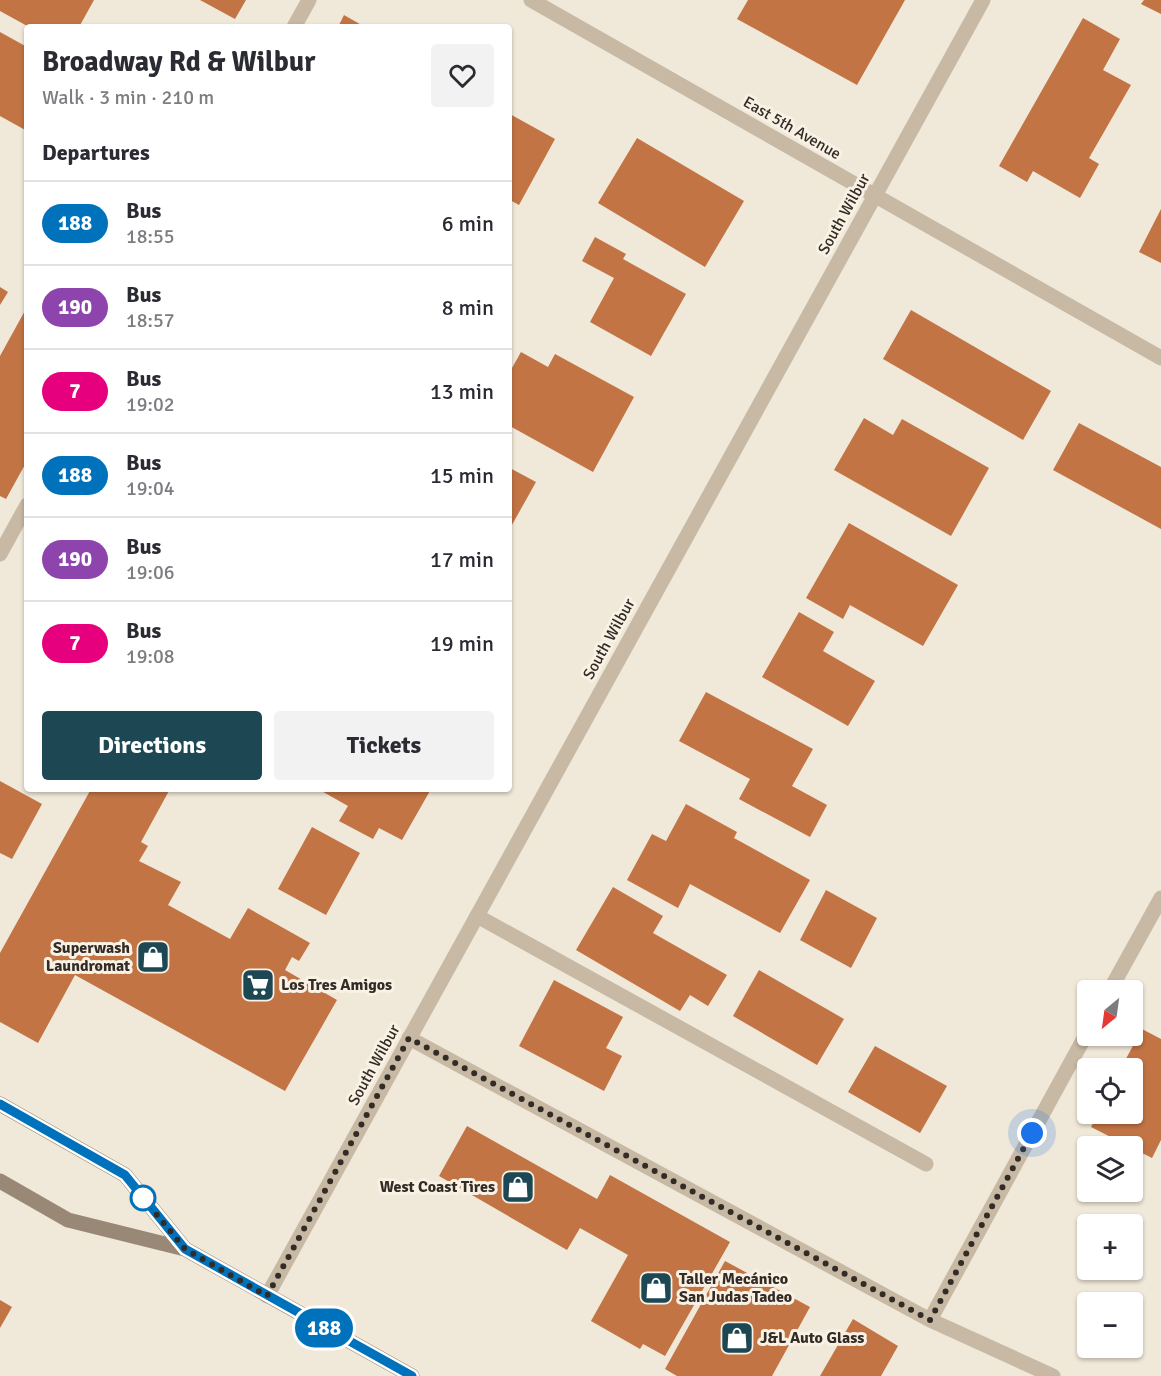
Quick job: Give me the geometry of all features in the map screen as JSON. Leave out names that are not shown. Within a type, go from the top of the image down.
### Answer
[{"type":"main road","points":[[0,1104],[125,1175],[185,1249]]},
{"type":"main road","points":[[0,1181],[68,1220],[185,1249],[412,1376]]},
{"type":"street","points":[[296,24],[309,0]]},
{"type":"street","name":"East 5th Avenue","points":[[531,0],[1161,358]]},
{"type":"street","name":"South Wilbur","points":[[267,1296],[983,0]]},
{"type":"street","points":[[0,554],[24,510]]},
{"type":"street","points":[[1116,980],[1161,898]]},
{"type":"street","points":[[477,916],[926,1164]]},
{"type":"street","points":[[409,1038],[930,1320],[1053,1376]]},
{"type":"street","points":[[930,1320],[1080,1046]]},
{"type":"building","points":[[0,0],[94,0],[81,24],[24,24],[0,11]]},
{"type":"building","points":[[200,0],[246,0],[235,19]]},
{"type":"building","points":[[748,0],[905,0],[857,85],[737,19]]},
{"type":"building","points":[[1144,0],[1161,0],[1161,14],[1141,4]]},
{"type":"building","points":[[344,15],[360,24],[340,24]]},
{"type":"building","points":[[1083,18],[1120,39],[1103,70],[1131,85],[1089,158],[1099,164],[1080,198],[1033,171],[1027,182],[999,166]]},
{"type":"building","points":[[0,32],[24,45],[24,129],[0,116]]},
{"type":"building","points":[[512,115],[555,139],[519,205],[512,201]]},
{"type":"building","points":[[637,138],[744,201],[705,267],[598,203]]},
{"type":"building","points":[[1161,209],[1161,263],[1139,252]]},
{"type":"building","points":[[595,237],[626,254],[623,259],[686,294],[651,356],[590,322],[614,278],[582,261]]},
{"type":"building","points":[[0,287],[8,292],[0,305]]},
{"type":"building","points":[[911,310],[1051,391],[1023,440],[883,359]]},
{"type":"building","points":[[24,312],[24,466],[6,499],[0,496],[0,356]]},
{"type":"building","points":[[521,352],[548,367],[555,354],[634,397],[593,472],[512,427],[512,368]]},
{"type":"building","points":[[864,418],[893,435],[902,419],[989,468],[951,536],[834,470]]},
{"type":"building","points":[[1079,423],[1161,467],[1161,529],[1053,470]]},
{"type":"building","points":[[512,469],[536,482],[512,525]]},
{"type":"building","points":[[849,523],[958,585],[923,646],[850,605],[843,619],[806,598]]},
{"type":"building","points":[[799,612],[834,632],[823,651],[875,681],[848,726],[762,677]]},
{"type":"building","points":[[706,692],[813,749],[792,786],[827,805],[810,837],[739,799],[750,779],[679,741]]},
{"type":"building","points":[[0,781],[42,804],[12,859],[0,853]]},
{"type":"building","points":[[89,792],[168,792],[141,842],[148,846],[139,861],[181,882],[168,905],[230,939],[248,908],[310,943],[299,961],[292,957],[285,970],[337,1000],[285,1091],[75,975],[38,1043],[0,1022],[0,953]]},
{"type":"building","points":[[323,792],[429,792],[402,840],[379,828],[373,839],[339,821],[348,806]]},
{"type":"building","points":[[686,804],[737,832],[734,838],[810,880],[780,933],[690,884],[678,908],[627,880],[652,834],[666,841]]},
{"type":"building","points":[[312,827],[360,853],[326,915],[278,889]]},
{"type":"building","points":[[613,887],[663,916],[653,933],[727,975],[708,1006],[690,995],[680,1011],[576,950]]},
{"type":"building","points":[[826,890],[877,918],[851,968],[800,940]]},
{"type":"building","points":[[759,970],[844,1019],[817,1065],[733,1016]]},
{"type":"building","points":[[554,980],[623,1017],[606,1048],[622,1056],[604,1091],[519,1046]]},
{"type":"building","points":[[1143,1030],[1161,1039],[1161,1140],[1152,1158],[1143,1153],[1143,1136],[1109,1136],[1091,1127],[1092,1124],[1143,1124],[1143,1058],[1126,1058],[1133,1046],[1143,1046]]},
{"type":"building","points":[[875,1046],[947,1086],[920,1133],[848,1092]]},
{"type":"building","name":"Taller Mecánico San Judas Tadeo","points":[[467,1126],[597,1199],[610,1175],[730,1242],[665,1356],[643,1344],[640,1349],[591,1321],[628,1255],[580,1228],[567,1250],[439,1176]]},
{"type":"building","name":"J&L Auto Glass","points":[[725,1261],[810,1307],[772,1376],[677,1376],[665,1369]]},
{"type":"building","points":[[0,1300],[12,1307],[0,1328]]},
{"type":"building","points":[[853,1319],[898,1346],[881,1376],[820,1376]]},
{"type":"bus line","name":"188","points":[[0,1104],[125,1175],[185,1249],[412,1376]]},
{"type":"place","name":"Superwash Laundromat","points":[[153,957]]},
{"type":"place","name":"Los Tres Amigos","points":[[258,985]]},
{"type":"place","name":"West Coast Tires","points":[[518,1187]]},
{"type":"place","name":"Taller Mecánico San Judas Tadeo","points":[[656,1288]]},
{"type":"place","name":"J&L Auto Glass","points":[[737,1338]]},
{"type":"route","points":[[143,1198],[185,1249],[267,1296],[409,1038],[930,1320],[1032,1133]]}]
